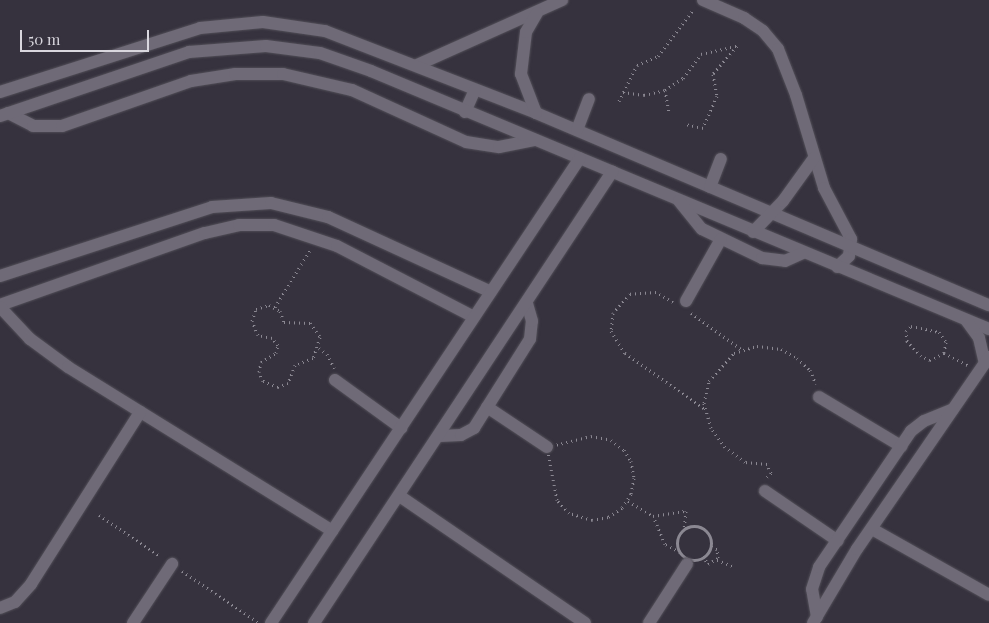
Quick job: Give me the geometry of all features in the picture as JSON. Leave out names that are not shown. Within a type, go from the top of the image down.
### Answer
[{"type":"street","points":[[416,65],[537,13],[562,0]]},
{"type":"street","points":[[699,3],[744,18],[763,31],[778,49],[796,95],[824,188],[851,239],[852,248],[838,267]]},
{"type":"street","points":[[536,113],[520,74],[526,32],[537,13]]},
{"type":"street","points":[[0,92],[170,36],[231,23],[286,24],[325,30],[536,113],[989,305]]},
{"type":"street","points":[[4,114],[165,58],[239,46],[293,48],[328,56],[580,158],[803,253],[989,329]]},
{"type":"street","points":[[4,114],[33,126],[62,126],[191,81],[236,74],[283,74],[352,90],[466,142],[500,147],[535,140]]},
{"type":"street","points":[[465,112],[475,90]]},
{"type":"street","points":[[576,130],[590,99]]},
{"type":"street","points":[[271,623],[580,158]]},
{"type":"street","points":[[710,187],[721,158]]},
{"type":"street","points":[[753,232],[772,214],[814,158]]},
{"type":"street","points":[[314,623],[401,497],[612,172]]},
{"type":"street","points":[[679,200],[696,224],[721,239],[770,260],[792,259],[803,253]]},
{"type":"street","points":[[0,276],[212,207],[271,203],[328,217],[491,292]]},
{"type":"street","points":[[332,531],[140,412],[30,339],[0,306],[205,233],[239,225],[274,225],[318,238],[474,317]]},
{"type":"street","points":[[681,304],[721,239]]},
{"type":"street","points":[[440,436],[468,432],[487,407],[530,339],[532,321],[528,303]]},
{"type":"street","points":[[815,620],[872,528],[984,362],[979,338],[965,320]]},
{"type":"street","points":[[335,380],[401,428]]},
{"type":"street","points":[[819,397],[901,446]]},
{"type":"street","points":[[487,407],[547,447]]},
{"type":"street","points":[[815,620],[813,580],[838,541],[901,446],[917,426],[953,409]]},
{"type":"street","points":[[0,608],[15,602],[30,584],[140,412]]},
{"type":"street","points":[[766,491],[838,541]]},
{"type":"street","points":[[401,497],[585,623]]},
{"type":"street","points":[[872,528],[989,594]]},
{"type":"street","points":[[133,623],[172,564]]},
{"type":"street","points":[[649,623],[687,564]]},
{"type":"path","points":[[620,101],[637,65],[658,56],[699,3]]},
{"type":"path","points":[[624,92],[644,95],[665,90],[683,78],[701,54],[737,46],[713,74],[717,96],[703,128],[686,124]]},
{"type":"path","points":[[665,90],[669,113]]},
{"type":"path","points":[[275,307],[318,238]]},
{"type":"path","points":[[705,409],[625,353],[611,331],[613,313],[630,294],[656,292],[681,304],[741,349]]},
{"type":"path","points":[[259,307],[275,307],[284,322],[300,320],[314,326],[320,337],[319,348],[313,358],[295,365],[288,383],[278,387],[263,381],[259,372],[261,362],[276,353],[278,345],[272,338],[258,335],[252,317],[259,307]]},
{"type":"path","points":[[944,353],[946,342],[940,332],[916,325],[906,331],[907,341],[925,359],[936,359],[944,353],[984,362]]},
{"type":"path","points":[[766,491],[761,484],[770,468],[767,464],[745,462],[725,447],[711,428],[705,409],[706,392],[715,371],[741,349],[771,347],[797,358],[814,377],[819,397]]},
{"type":"path","points":[[319,348],[331,360],[335,380]]},
{"type":"path","points":[[591,436],[620,446],[634,469],[634,486],[627,501],[616,513],[600,519],[569,513],[554,492],[547,447],[591,436]]},
{"type":"path","points":[[627,501],[653,516],[665,544],[690,559],[703,556],[710,546]]},
{"type":"path","points":[[653,516],[686,511],[684,529],[678,539],[680,552]]},
{"type":"path","points":[[684,529],[703,529],[710,546],[719,552],[717,560]]},
{"type":"path","points":[[703,556],[708,564],[717,560],[735,567]]}]
